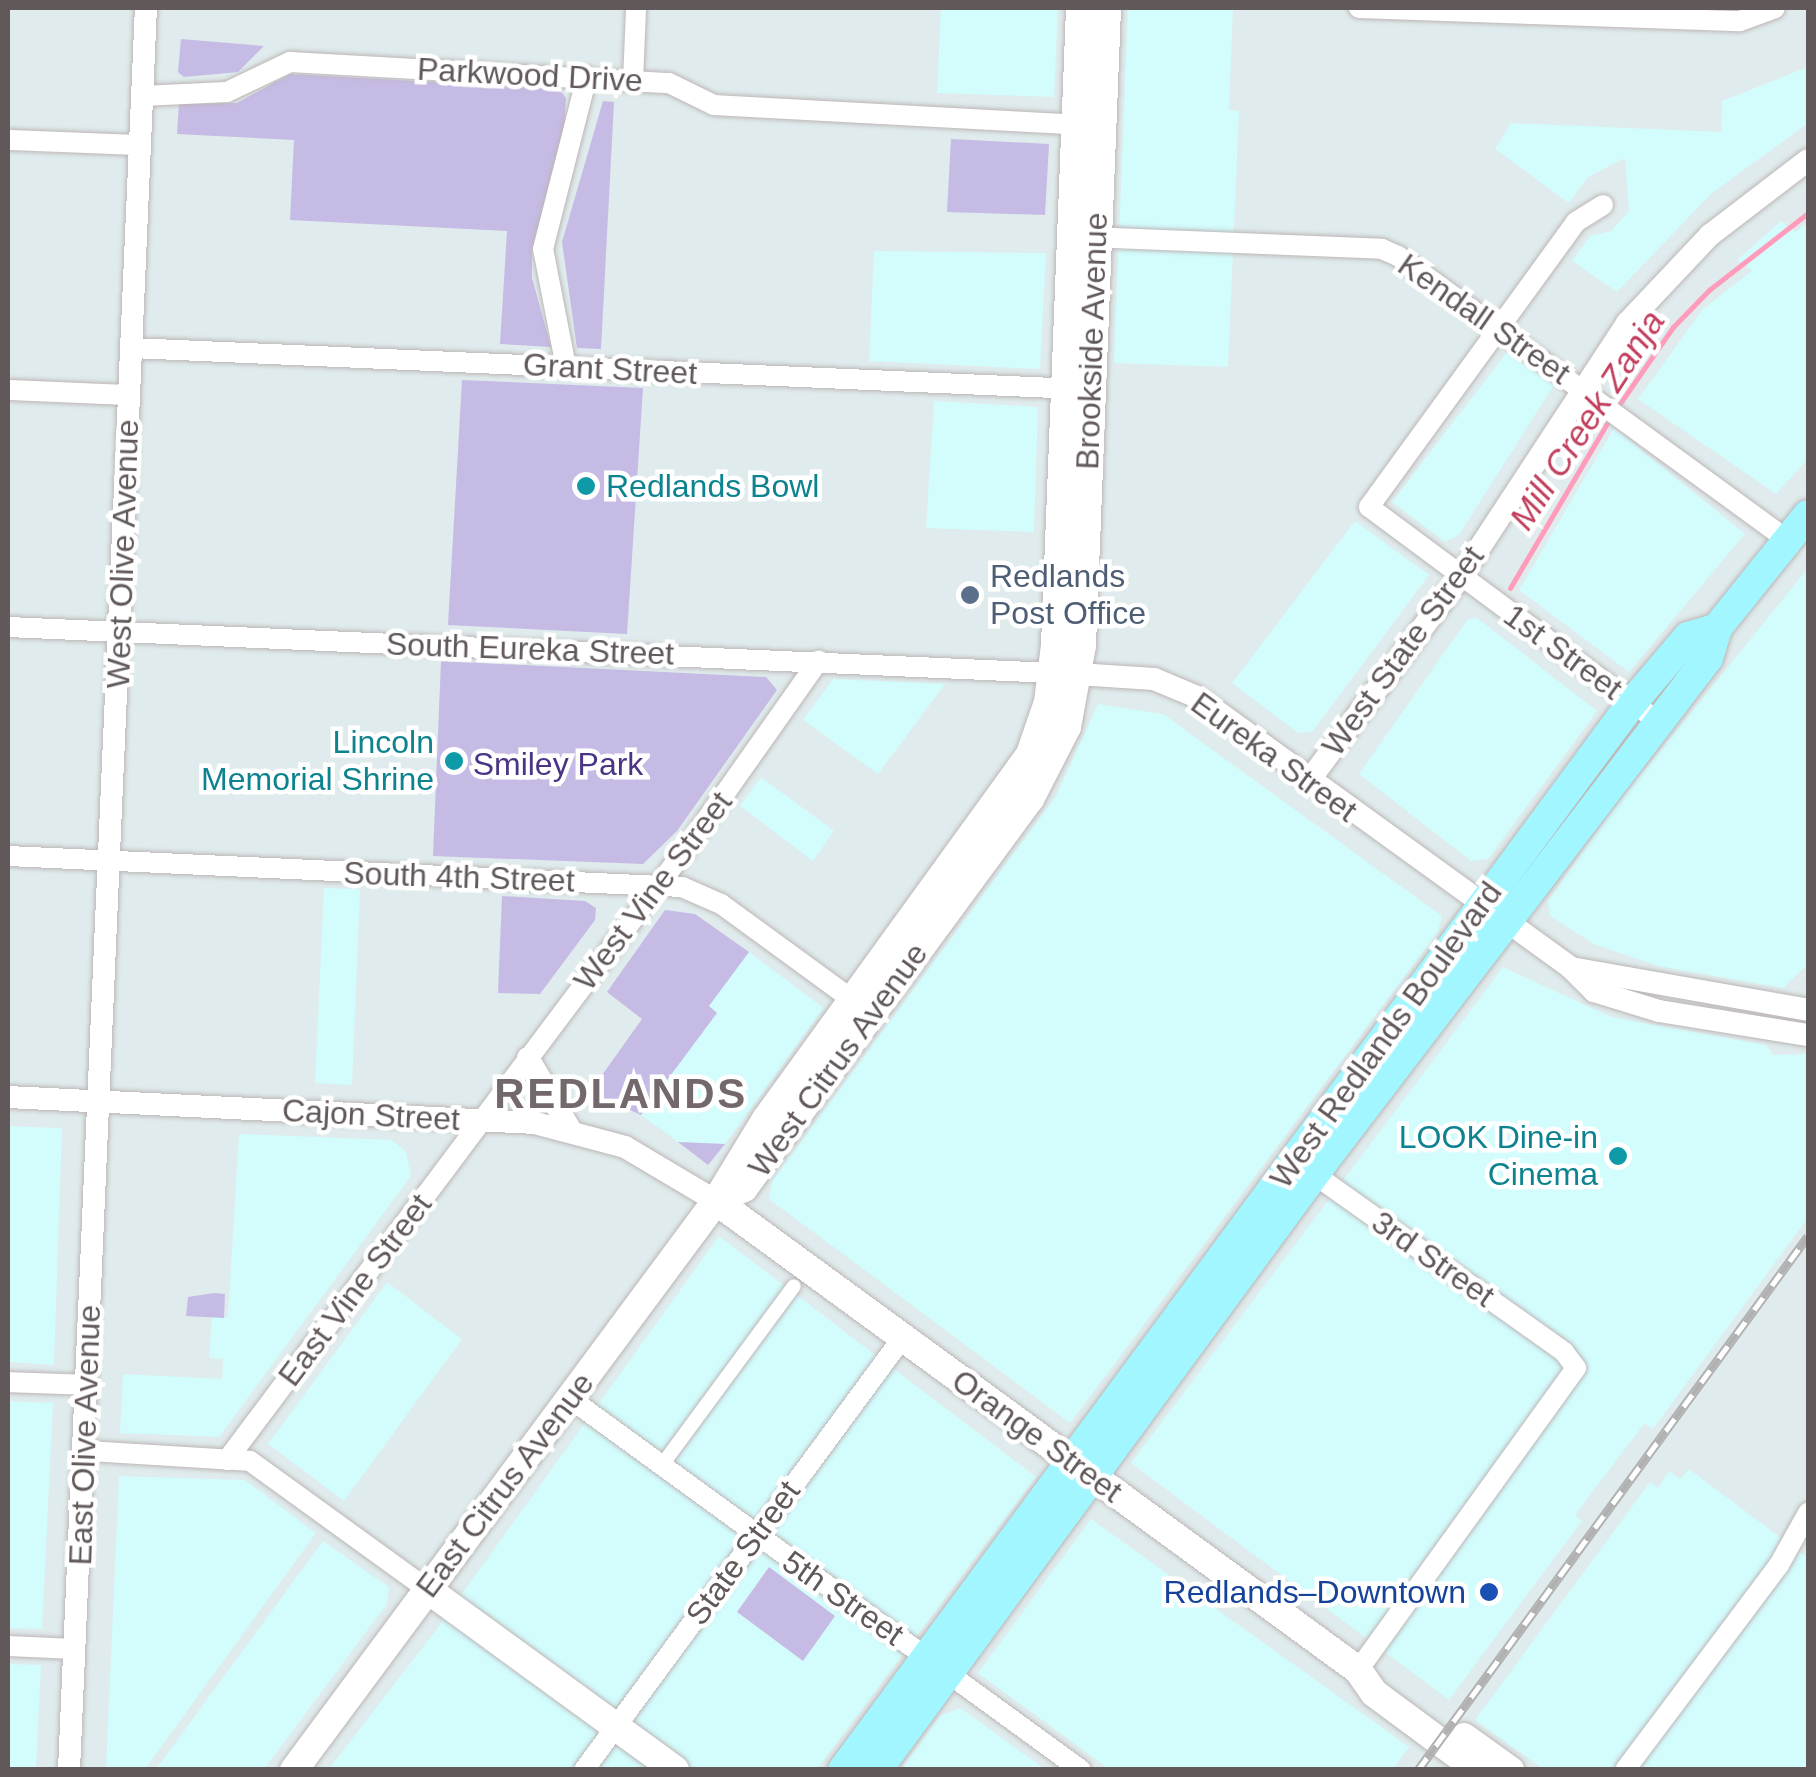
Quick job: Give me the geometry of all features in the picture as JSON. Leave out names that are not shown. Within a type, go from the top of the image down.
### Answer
[{"type":"main road","name":"Brookside Avenue","points":[[1066,673],[1088,124],[1080,8]]},
{"type":"main road","name":"Brookside Avenue","points":[[1088,124],[1107,8]]},
{"type":"main road","name":"West Redlands Boulevard","points":[[1491,915],[1708,658],[1717,628],[1808,515]]},
{"type":"main road","name":"West Redlands Boulevard","points":[[937,1665],[1491,915],[1632,703],[1688,636],[1717,628]]},
{"type":"main road","name":"West Citrus Avenue","points":[[716,1201],[862,1007],[1042,781],[1067,728],[1066,673]]},
{"type":"main road","name":"Orange Street","points":[[716,1201],[1358,1670],[1384,1679],[1510,1770]]},
{"type":"main road","name":"East Citrus Avenue","points":[[294,1770],[716,1201]]},
{"type":"main road","points":[[427,1590],[675,1770]]},
{"type":"main road","points":[[843,1770],[937,1665]]},
{"type":"main road","points":[[877,1770],[937,1665]]},
{"type":"main road","name":"Orange Street","points":[[1358,1670],[1374,1693],[1478,1770]]},
{"type":"street","name":"West Olive Avenue","points":[[99,1100],[146,8]]},
{"type":"street","points":[[632,81],[636,8]]},
{"type":"street","points":[[1360,8],[1740,22],[1775,8]]},
{"type":"street","name":"Parkwood Drive","points":[[142,96],[227,92],[290,62],[669,83],[714,105],[1088,124]]},
{"type":"street","points":[[566,367],[543,249],[587,77]]},
{"type":"street","points":[[8,140],[140,146]]},
{"type":"street","name":"West State Street","points":[[1308,782],[1461,576],[1580,387],[1687,257],[1808,160]]},
{"type":"street","points":[[1499,328],[1576,222],[1604,205]]},
{"type":"street","name":"Kendall Street","points":[[1084,237],[1382,249],[1626,419],[1788,540]]},
{"type":"street","name":"1st Street","points":[[1499,328],[1373,494],[1372,512],[1657,722]]},
{"type":"street","name":"Grant Street","points":[[131,348],[1076,389]]},
{"type":"street","points":[[8,390],[129,395]]},
{"type":"street","name":"South Eureka Street","points":[[8,627],[1066,673]]},
{"type":"street","name":"West Vine Street","points":[[483,1120],[819,660]]},
{"type":"street","name":"Eureka Street","points":[[1066,673],[1172,685],[1491,915],[1571,968],[1806,1023]]},
{"type":"street","name":"South 4th Street","points":[[8,856],[682,887],[720,904],[862,1007]]},
{"type":"street","points":[[528,1058],[570,1129]]},
{"type":"street","name":"Cajon Street","points":[[8,1097],[483,1120],[570,1129],[660,1163],[716,1201]]},
{"type":"street","name":"East Olive Avenue","points":[[69,1770],[88,1451],[99,1100]]},
{"type":"street","name":"East Vine Street","points":[[227,1460],[483,1120]]},
{"type":"street","name":"3rd Street","points":[[1304,1167],[1572,1358],[1574,1378],[1358,1670]]},
{"type":"street","points":[[662,1465],[794,1286]]},
{"type":"street","name":"State Street","points":[[584,1770],[904,1337]]},
{"type":"street","points":[[8,1382],[88,1385]]},
{"type":"street","name":"5th Street","points":[[568,1398],[1081,1770]]},
{"type":"street","points":[[88,1451],[255,1463],[427,1590]]},
{"type":"street","points":[[1624,1770],[1806,1523]]},
{"type":"street","points":[[8,1646],[75,1649]]},
{"type":"shaded area","points":[[941,8],[1058,8],[1054,97],[937,93]]},
{"type":"shaded area","points":[[1128,8],[1233,8],[1229,110],[1239,111],[1228,367],[1114,363]]},
{"type":"shaded area","points":[[1808,67],[1808,123],[1711,194],[1617,292],[1572,261],[1590,236],[1611,231],[1629,211],[1625,158],[1588,177],[1569,203],[1495,149],[1511,123],[1721,132],[1722,101]]},
{"type":"shaded area","points":[[1781,221],[1795,232],[1808,222],[1808,459],[1776,494],[1638,399],[1703,309],[1752,271],[1737,260]]},
{"type":"shaded area","points":[[874,251],[1046,253],[1040,369],[869,361]]},
{"type":"shaded area","points":[[1507,352],[1554,385],[1459,535],[1445,542],[1392,502]]},
{"type":"shaded area","points":[[934,401],[1038,407],[1034,532],[926,528]]},
{"type":"shaded area","points":[[1614,428],[1745,534],[1629,672],[1519,590]]},
{"type":"shaded area","points":[[1355,521],[1429,575],[1313,731],[1298,733],[1232,683]]},
{"type":"shaded area","points":[[1808,568],[1808,964],[1783,988],[1658,966],[1594,944],[1550,916],[1548,901],[1613,809]]},
{"type":"shaded area","points":[[1476,617],[1597,711],[1488,859],[1471,861],[1359,774],[1467,620]]},
{"type":"shaded area","points":[[833,679],[945,684],[878,774],[803,720]]},
{"type":"shaded area","points":[[1098,704],[1163,714],[1442,916],[1438,932],[1070,1423],[769,1199],[772,1181],[1056,796]]},
{"type":"shaded area","points":[[761,777],[834,831],[813,861],[740,806]]},
{"type":"shaded area","points":[[324,888],[360,889],[352,1085],[315,1083]]},
{"type":"shaded area","points":[[749,952],[824,1008],[725,1144],[678,1142],[641,1115],[717,1013],[708,1006]]},
{"type":"shaded area","points":[[1503,967],[1611,1017],[1766,1045],[1773,1055],[1808,1054],[1808,1218],[1653,1429],[1644,1424],[1575,1515],[1582,1521],[1449,1700],[1131,1463]]},
{"type":"shaded area","points":[[8,1126],[62,1128],[54,1365],[8,1362]]},
{"type":"shaded area","points":[[239,1134],[392,1140],[406,1152],[411,1176],[219,1437],[120,1433],[123,1374],[222,1379],[223,1359],[209,1358],[212,1317],[228,1317]]},
{"type":"shaded area","points":[[719,1236],[1036,1477],[817,1769],[328,1770],[439,1626]]},
{"type":"shaded area","points":[[387,1282],[462,1339],[344,1501],[268,1444]]},
{"type":"shaded area","points":[[8,1401],[53,1403],[42,1629],[8,1628]]},
{"type":"shaded area","points":[[1689,1469],[1808,1558],[1808,1769],[1543,1769],[1475,1720],[1650,1482],[1658,1488],[1669,1471],[1680,1479]]},
{"type":"shaded area","points":[[119,1476],[245,1480],[316,1533],[145,1769],[106,1769]]},
{"type":"shaded area","points":[[1091,1519],[1409,1747],[1393,1769],[1109,1769],[978,1673]]},
{"type":"shaded area","points":[[323,1541],[389,1587],[387,1604],[264,1769],[156,1769]]},
{"type":"shaded area","points":[[8,1664],[41,1665],[36,1769],[8,1769]]},
{"type":"shaded area","points":[[960,1708],[1045,1769],[901,1769],[940,1716]]},
{"type":"green space","points":[[181,39],[264,46],[238,72],[184,77],[178,72]]},
{"type":"green space","points":[[290,74],[559,89],[566,98],[564,128],[532,251],[532,278],[551,347],[500,344],[507,231],[290,220],[294,140],[177,134],[179,104],[237,103]]},
{"type":"green space","points":[[603,101],[614,102],[601,349],[577,348],[562,242]]},
{"type":"green space","points":[[951,139],[1049,144],[1045,215],[947,212]]},
{"type":"green space","points":[[462,380],[643,388],[627,634],[448,625]]},
{"type":"green space","name":"Smiley Park","points":[[441,661],[766,677],[777,690],[677,831],[643,864],[433,856]]},
{"type":"green space","points":[[502,896],[585,901],[596,908],[595,920],[540,994],[498,993]]},
{"type":"green space","points":[[665,910],[695,914],[749,952],[709,1006],[717,1013],[641,1115],[590,1092],[642,1019],[607,992]]},
{"type":"green space","points":[[678,1142],[725,1144],[708,1165]]},
{"type":"green space","points":[[225,1294],[224,1318],[186,1316],[188,1297]]},
{"type":"green space","points":[[769,1567],[835,1616],[803,1661],[737,1612]]},
{"type":"waterway","name":"Mill Creek Zanja","points":[[1616,409],[1673,327],[1709,290],[1808,213]]},
{"type":"waterway","name":"Mill Creek Zanja","points":[[1510,588],[1610,418]]},
{"type":"railway","points":[[1418,1770],[1808,1236]]},
{"type":"place","name":"Redlands Bowl","points":[[586,486]]},
{"type":"place","name":"Redlands Post Office","points":[[970,595]]},
{"type":"place","name":"Lincoln Memorial Shrine","points":[[454,761]]},
{"type":"place","name":"LOOK Dine-in Cinema","points":[[1618,1156]]},
{"type":"place","name":"Redlands–Downtown","points":[[1489,1592]]},
{"type":"district","name":"REDLANDS","points":[[621,1094]]}]
